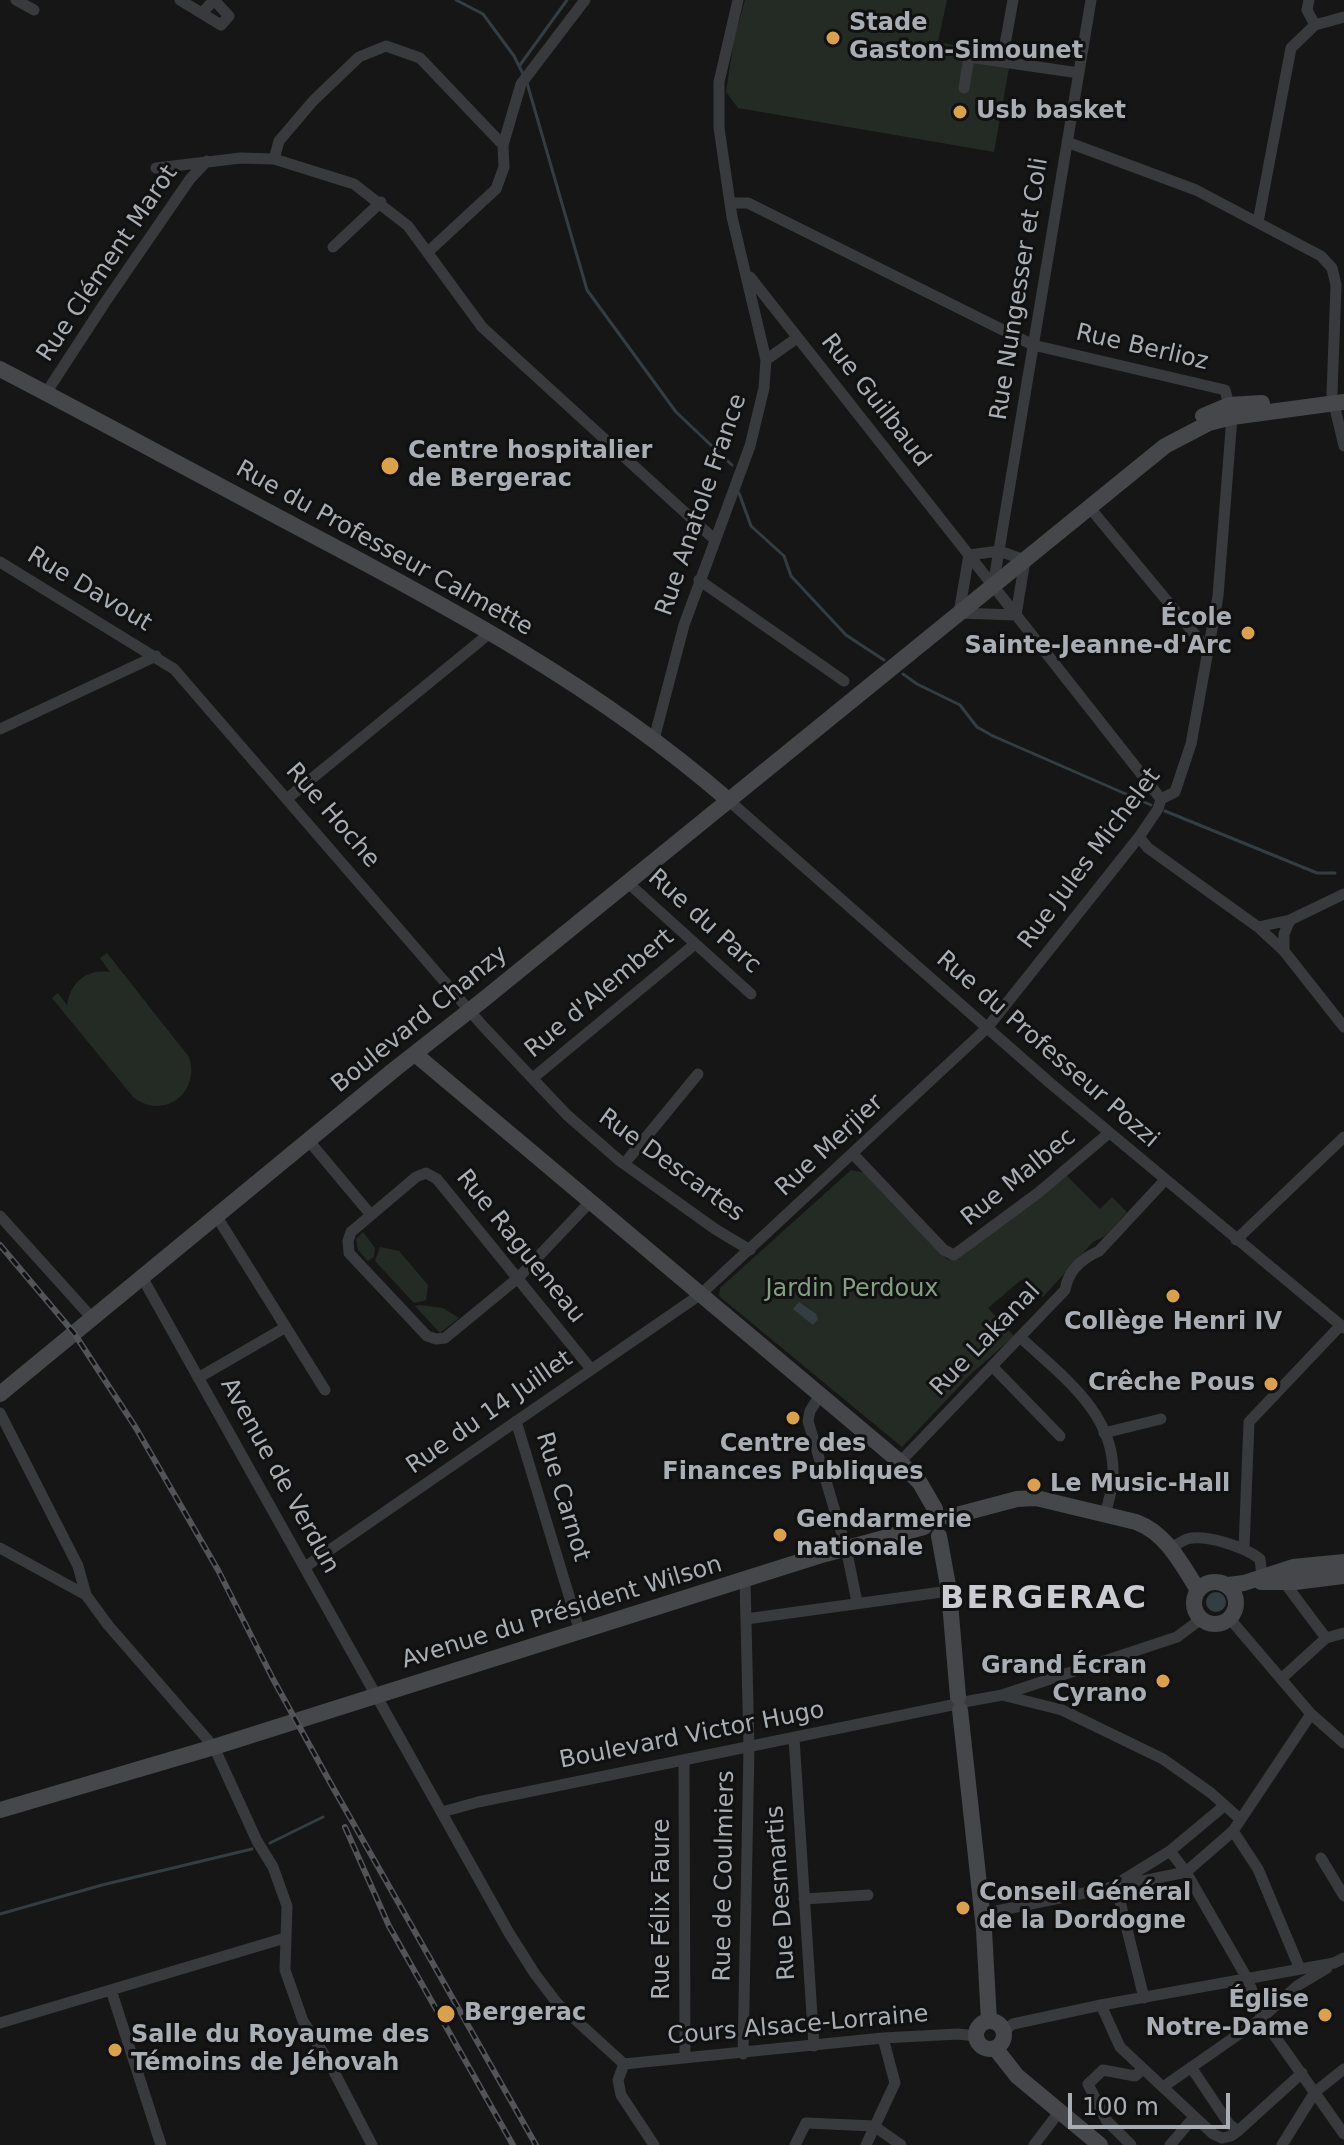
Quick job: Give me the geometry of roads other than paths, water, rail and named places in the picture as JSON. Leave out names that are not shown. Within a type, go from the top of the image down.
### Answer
[{"type":"main road","name":"Rue du Professeur Calmette","points":[[0,369],[379,570],[555,671],[654,739],[727,799]]},
{"type":"main road","name":"Boulevard Chanzy","points":[[0,1394],[727,799],[1090,508],[1165,446],[1173,434],[1229,404],[1339,398]]},
{"type":"main road","points":[[415,1054],[900,1462],[942,1513],[949,1529],[932,1532]]},
{"type":"main road","points":[[996,2026],[979,2027],[976,2036],[982,2047],[995,2048],[1001,2043],[996,2026],[982,1914],[949,1591],[925,1515],[1036,1498],[1148,1526],[1204,1586],[1232,1591],[1271,1580],[1284,1582],[1344,1576]]},
{"type":"main road","name":"Avenue du Président Wilson","points":[[0,1810],[214,1747],[846,1548],[932,1532]]},
{"type":"main road","points":[[1232,1591],[1244,1583],[1293,1567],[1344,1562]]},
{"type":"main road","points":[[1204,1586],[1194,1608],[1201,1619],[1218,1624],[1230,1619],[1236,1608],[1232,1591]]},
{"type":"main road","points":[[995,2048],[1017,2076],[1098,2144]]},
{"type":"street","points":[[16,0],[34,10]]},
{"type":"street","points":[[180,0],[202,13]]},
{"type":"street","points":[[429,251],[496,189],[504,167],[503,145],[521,84],[585,0]]},
{"type":"street","name":"Rue Anatole France","points":[[654,739],[684,625],[759,417],[766,360],[730,203],[719,128],[719,82],[738,0]]},
{"type":"street","points":[[1002,61],[1013,0]]},
{"type":"street","name":"Rue Nungesser et Coli","points":[[993,586],[1091,0]]},
{"type":"street","points":[[1309,0],[1307,10],[1315,25]]},
{"type":"street","points":[[1258,222],[1291,48],[1315,25],[1344,17]]},
{"type":"street","points":[[274,159],[279,141],[313,101],[359,57],[386,46],[420,58],[503,145]]},
{"type":"street","points":[[964,88],[969,57],[1079,73]]},
{"type":"street","points":[[1067,142],[1188,186],[1321,256],[1332,268],[1336,285],[1339,398],[1344,446]]},
{"type":"street","points":[[156,168],[207,160],[274,159],[354,184],[408,226],[482,327],[714,539]]},
{"type":"street","name":"Rue Clément Marot","points":[[46,393],[190,179],[207,160]]},
{"type":"street","points":[[333,247],[381,202]]},
{"type":"street","name":"Rue Berlioz","points":[[730,203],[748,203],[1033,345],[1229,404]]},
{"type":"street","name":"Rue Guilbaud","points":[[747,273],[1161,799]]},
{"type":"street","points":[[766,360],[797,338]]},
{"type":"street","name":"Rue Jules Michelet","points":[[987,1028],[1139,837],[1158,809],[1161,799],[1175,792],[1191,744],[1218,596],[1229,404]]},
{"type":"street","points":[[1090,508],[1207,649]]},
{"type":"street","points":[[999,551],[1025,560],[1016,615],[959,613],[969,555],[999,551]]},
{"type":"street","name":"Rue Davout","points":[[0,562],[156,656]]},
{"type":"street","points":[[699,580],[844,681]]},
{"type":"street","points":[[288,798],[490,633]]},
{"type":"street","points":[[0,729],[156,656]]},
{"type":"street","name":"Rue Hoche","points":[[156,656],[174,669],[470,1009]]},
{"type":"street","name":"Rue du Professeur Pozzi","points":[[727,799],[1109,1133],[1342,1326]]},
{"type":"street","points":[[1139,837],[1148,848],[1258,927],[1284,951],[1344,1027]]},
{"type":"street","name":"Rue du Parc","points":[[627,882],[751,994]]},
{"type":"street","points":[[1258,927],[1290,920],[1344,894]]},
{"type":"street","points":[[1284,951],[1284,934],[1290,920]]},
{"type":"street","name":"Rue d'Alembert","points":[[533,1078],[695,944]]},
{"type":"street","name":"Rue Descartes","points":[[470,1009],[579,1125],[624,1164],[750,1250]]},
{"type":"street","name":"Rue Merjier","points":[[701,1294],[987,1028]]},
{"type":"street","points":[[624,1164],[698,1074]]},
{"type":"street","name":"Rue Malbec","points":[[853,1154],[944,1250],[959,1254],[1109,1133]]},
{"type":"street","points":[[1236,1240],[1344,1137]]},
{"type":"street","points":[[309,1141],[371,1215],[351,1232],[349,1253],[427,1336],[436,1339],[445,1338],[518,1278],[590,1202]]},
{"type":"street","name":"Rue Ragueneau","points":[[371,1215],[416,1177],[426,1173],[437,1179],[591,1369]]},
{"type":"street","name":"Rue Lakanal","points":[[900,1462],[1065,1290],[1067,1277],[1085,1257],[1099,1251],[1165,1180]]},
{"type":"street","points":[[0,1216],[92,1318]]},
{"type":"street","points":[[217,1217],[325,1390]]},
{"type":"street","name":"Avenue de Verdun","points":[[142,1277],[535,1974],[557,2003],[624,2064]]},
{"type":"street","name":"Rue du 14 Juillet","points":[[305,1567],[701,1294]]},
{"type":"street","points":[[1244,1548],[1249,1422],[1342,1326]]},
{"type":"street","points":[[198,1378],[286,1327]]},
{"type":"street","points":[[1021,1338],[1088,1400],[1104,1433],[1111,1449],[1113,1478],[1105,1514]]},
{"type":"street","points":[[992,1366],[1060,1436]]},
{"type":"street","points":[[820,1395],[808,1421],[846,1548],[857,1602]]},
{"type":"street","points":[[0,1413],[78,1566],[86,1595],[108,1625],[214,1747],[257,1841],[273,1867],[287,1906],[285,1970],[303,2021],[329,2062],[372,2145]]},
{"type":"street","points":[[1104,1433],[1161,1419]]},
{"type":"street","name":"Rue Carnot","points":[[516,1421],[580,1632]]},
{"type":"street","points":[[1171,1548],[1186,1539],[1202,1538],[1244,1548],[1260,1559],[1262,1576]]},
{"type":"street","points":[[0,1548],[86,1595]]},
{"type":"street","name":"Rue de Coulmiers","points":[[743,2054],[749,1747],[745,1580]]},
{"type":"street","points":[[1284,1582],[1326,1638]]},
{"type":"street","points":[[746,1619],[949,1591]]},
{"type":"street","name":"Boulevard Victor Hugo","points":[[442,1812],[478,1802],[1002,1695],[1177,1637],[1201,1619]]},
{"type":"street","points":[[1230,1619],[1311,1714],[1344,1743]]},
{"type":"street","points":[[1281,1679],[1326,1638],[1344,1633]]},
{"type":"street","points":[[1002,1695],[1062,1710],[1163,1759],[1211,1793],[1240,1819]]},
{"type":"street","points":[[982,1914],[1186,1872],[1233,1831],[1311,1714]]},
{"type":"street","name":"Rue Desmartis","points":[[794,1738],[814,2046]]},
{"type":"street","name":"Rue Félix Faure","points":[[684,1760],[685,2058]]},
{"type":"street","points":[[1116,1885],[1170,1851],[1224,1806]]},
{"type":"street","points":[[1233,1831],[1258,1869],[1300,1969]]},
{"type":"street","points":[[1170,1851],[1186,1872],[1248,1980],[1262,2018],[1344,2134]]},
{"type":"street","points":[[1321,1858],[1344,1896]]},
{"type":"street","points":[[1116,1885],[1144,1998]]},
{"type":"street","points":[[804,1899],[868,1895]]},
{"type":"street","points":[[0,2023],[285,1938]]},
{"type":"street","points":[[996,2026],[1248,1980],[1339,1960]]},
{"type":"street","points":[[1163,2087],[1262,2018],[1297,1986],[1339,1960]]},
{"type":"street","points":[[111,1990],[161,2145]]},
{"type":"street","points":[[1101,2005],[1120,2047],[1194,2117],[1242,2145]]},
{"type":"street","name":"Cours Alsace-Lorraine","points":[[624,2064],[883,2038],[976,2036]]},
{"type":"street","points":[[866,2145],[895,2083],[883,2038]]},
{"type":"street","points":[[624,2064],[618,2080],[621,2095],[654,2145]]},
{"type":"street","points":[[1191,2067],[1229,2124],[1225,2137]]},
{"type":"street","points":[[1131,2145],[1106,2120],[1088,2084],[1103,2070],[1135,2076],[1143,2069]]},
{"type":"street","points":[[1282,2145],[1315,2092],[1344,2069]]},
{"type":"street","points":[[1202,2145],[1225,2137],[1302,2073]]},
{"type":"street","points":[[1034,2145],[1059,2112]]},
{"type":"street","points":[[1170,2145],[1194,2117]]},
{"type":"street","points":[[795,2145],[806,2123],[874,2126],[901,2145]]},
{"type":"waterway","points":[[456,0],[483,14],[514,56],[524,76]]},
{"type":"waterway","points":[[520,65],[567,0]]},
{"type":"waterway","points":[[527,83],[587,290],[676,412],[732,465]]},
{"type":"waterway","points":[[739,493],[751,526],[784,556],[791,576],[846,635],[884,660]]},
{"type":"waterway","points":[[903,674],[960,705],[977,727],[993,736],[1151,805]]},
{"type":"waterway","points":[[1165,811],[1317,873],[1335,873]]},
{"type":"waterway","points":[[270,1843],[323,1817]]},
{"type":"waterway","points":[[0,1914],[102,1885],[252,1849]]},
{"type":"railway","points":[[0,1245],[74,1333],[136,1428],[218,1570],[331,1784],[536,2145]]},
{"type":"railway","points":[[345,1827],[389,1926],[513,2145]]},
{"type":"place","name":"Stade Gaston-Simounet","points":[[833,38]]},
{"type":"place","name":"Usb basket","points":[[960,112]]},
{"type":"place","name":"Centre hospitalier de Bergerac","points":[[390,466]]},
{"type":"place","name":"École Sainte-Jeanne-d'Arc","points":[[1248,633]]},
{"type":"place","name":"Collège Henri IV","points":[[1173,1296]]},
{"type":"place","name":"Crêche Pous","points":[[1271,1384]]},
{"type":"place","name":"Centre des Finances Publiques","points":[[793,1418]]},
{"type":"place","name":"Le Music-Hall","points":[[1034,1485]]},
{"type":"place","name":"Gendarmerie nationale","points":[[780,1535]]},
{"type":"place","name":"Grand Écran Cyrano","points":[[1163,1681]]},
{"type":"place","name":"Conseil Général de la Dordogne","points":[[963,1908]]},
{"type":"place","name":"Bergerac","points":[[446,2014]]},
{"type":"place","name":"Église Notre-Dame","points":[[1325,2015]]},
{"type":"place","name":"Salle du Royaume des Témoins de Jéhovah","points":[[115,2050]]},
{"type":"district","name":"BERGERAC","points":[[1044,1600]]},
{"type":"park label","name":"Jardin Perdoux","points":[[852,1290]]}]
